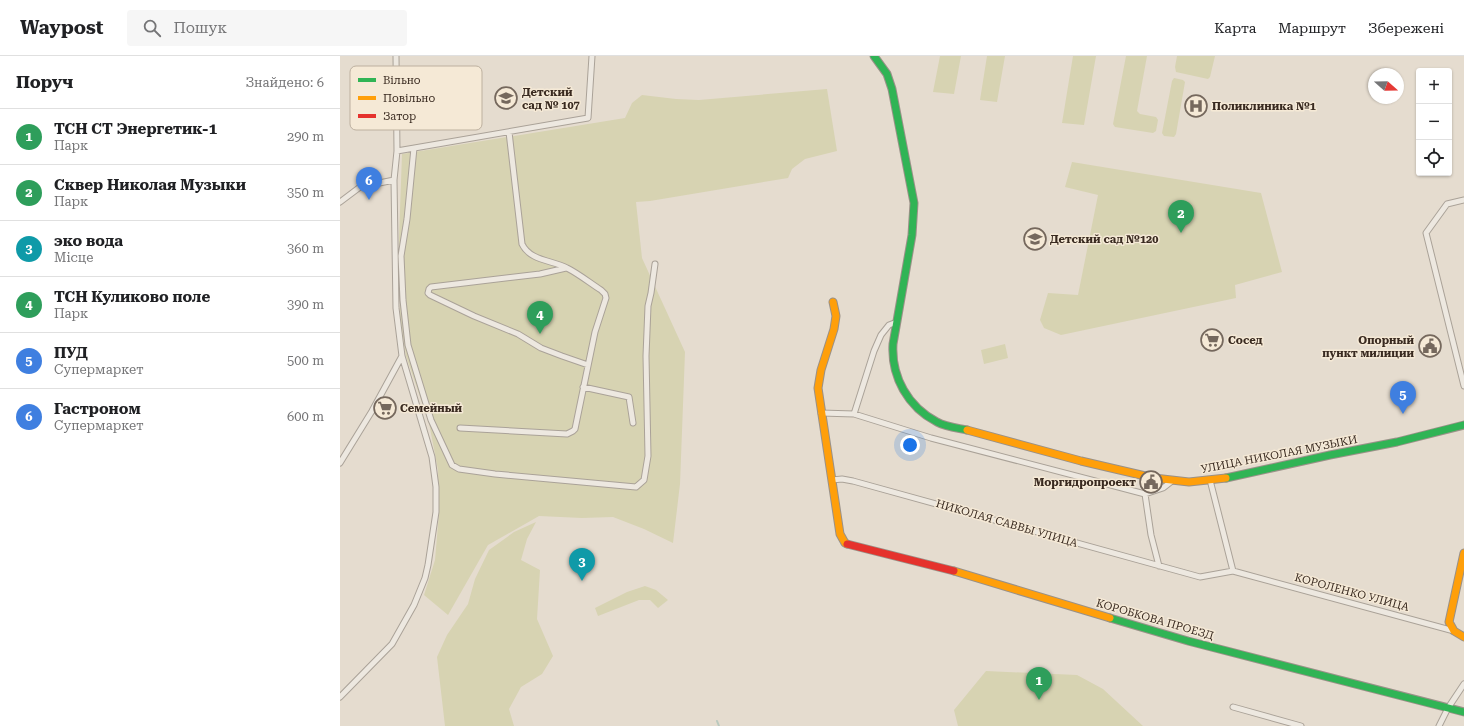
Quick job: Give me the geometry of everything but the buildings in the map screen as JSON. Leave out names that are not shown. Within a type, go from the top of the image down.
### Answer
[{"type":"street","points":[[396,56],[396,66]]},
{"type":"street","points":[[397,151],[588,118],[592,56]]},
{"type":"street","name":"УЛИЦА НИКОЛАЯ МУЗЫКИ","points":[[874,56],[887,74],[892,90],[914,203],[912,235],[893,349],[894,372],[902,392],[926,416],[939,423],[1081,461],[1154,478],[1190,482],[1210,480],[1397,442],[1464,425]]},
{"type":"street","points":[[340,697],[392,644],[414,605],[425,578],[436,512],[435,480],[432,457],[402,356],[396,308],[394,180],[397,151],[397,130]]},
{"type":"street","points":[[460,428],[567,434],[573,431],[594,332],[606,300],[606,296],[601,290],[567,267],[533,256],[528,253],[522,244],[509,132]]},
{"type":"street","points":[[414,148],[408,212],[401,256],[403,300],[408,345],[431,420],[450,461],[455,467],[495,474],[636,486],[644,480],[648,456],[646,356],[648,306],[655,264]]},
{"type":"street","points":[[340,202],[360,186],[394,180]]},
{"type":"street","points":[[1464,200],[1447,204],[1426,233],[1464,386]]},
{"type":"street","points":[[567,267],[540,274],[432,287],[428,292],[430,295],[474,316],[518,334],[541,348],[588,365]]},
{"type":"street","points":[[832,480],[818,388],[821,370],[834,329],[836,316],[833,302]]},
{"type":"street","points":[[854,414],[874,351],[881,335],[889,325],[897,322]]},
{"type":"street","points":[[340,463],[372,411],[402,356]]},
{"type":"street","points":[[583,387],[629,397],[633,423]]},
{"type":"street","points":[[821,412],[854,414],[931,438],[1145,494],[1163,488],[1172,481]]},
{"type":"street","name":"НИКОЛАЯ САВВЫ УЛИЦА","points":[[832,480],[842,479],[860,483],[1181,572]]},
{"type":"street","name":"КОРОБКОВА ПРОЕЗД","points":[[832,480],[840,534],[842,540],[845,542],[962,573],[1188,641],[1464,712]]},
{"type":"street","points":[[1210,480],[1233,571]]},
{"type":"street","points":[[1145,494],[1151,535],[1159,566]]},
{"type":"street","points":[[1454,630],[1449,622],[1464,553]]},
{"type":"street","name":"КОРОЛЕНКО УЛИЦА","points":[[1181,572],[1200,577],[1233,571],[1454,630],[1464,637]]},
{"type":"street","points":[[1439,726],[1448,708],[1464,684]]},
{"type":"street","points":[[1233,707],[1301,726]]},
{"type":"shaded area","points":[[940,56],[961,56],[954,94],[933,92]]},
{"type":"shaded area","points":[[987,56],[1005,56],[997,102],[980,100]]},
{"type":"shaded area","points":[[1073,56],[1096,56],[1084,125],[1062,123]]},
{"type":"shaded area","points":[[1126,56],[1147,56],[1137,111],[1140,114],[1156,117],[1158,120],[1156,131],[1153,133],[1115,127],[1113,124]]},
{"type":"shaded area","points":[[1177,56],[1215,56],[1210,77],[1208,79],[1176,72],[1175,67]]},
{"type":"shaded area","points":[[1174,78],[1185,82],[1176,134],[1174,137],[1164,136],[1162,133],[1172,81]]},
{"type":"shaded area","points":[[827,89],[837,151],[805,159],[792,169],[788,178],[636,202],[642,258],[685,352],[680,484],[673,543],[644,529],[613,517],[582,518],[539,516],[488,545],[448,615],[424,595],[435,560],[439,513],[438,470],[429,423],[406,356],[400,316],[399,238],[402,154],[625,118],[632,103],[642,95],[699,100]]},
{"type":"shaded area","points":[[1072,162],[1261,193],[1282,272],[1235,285],[1236,298],[1061,335],[1044,328],[1040,320],[1048,293],[1078,295],[1098,195],[1065,187]]},
{"type":"shaded area","points":[[1005,344],[1008,358],[984,364],[981,350]]},
{"type":"shaded area","points":[[536,522],[527,539],[521,560],[540,570],[537,619],[553,656],[542,674],[521,687],[509,709],[514,726],[445,726],[437,657],[447,635],[468,604],[475,579],[489,550],[514,532]]},
{"type":"shaded area","points":[[645,586],[656,590],[668,600],[658,608],[650,600],[639,600],[598,616],[595,608],[627,592]]},
{"type":"shaded area","points":[[986,671],[1077,675],[1103,689],[1143,726],[958,726],[954,710]]},
{"type":"waterway","points":[[717,721],[719,726]]},
{"type":"traffic: fast","points":[[874,56],[887,74],[892,89],[914,203],[912,235],[893,344],[895,368],[903,390],[927,416],[941,424],[967,430]]},
{"type":"traffic: fast","points":[[1226,478],[1397,442],[1464,425]]},
{"type":"traffic: fast","points":[[1110,618],[1188,641],[1464,712]]},
{"type":"traffic: slow","points":[[833,302],[836,316],[834,329],[821,370],[818,388],[840,534],[847,544]]},
{"type":"traffic: slow","points":[[967,430],[1081,461],[1154,478],[1189,482],[1226,478]]},
{"type":"traffic: slow","points":[[1464,553],[1449,622],[1454,631],[1464,637]]},
{"type":"traffic: slow","points":[[954,571],[1110,618]]},
{"type":"traffic: jam","points":[[847,544],[954,571]]},
{"type":"place","name":"Детский сад № 107","points":[[506,98]]},
{"type":"place","name":"Поликлиника №1","points":[[1196,106]]},
{"type":"place","name":"Гастроном","points":[[369,200]]},
{"type":"place","name":"Сквер Николая Музыки","points":[[1181,233]]},
{"type":"place","name":"Детский сад №120","points":[[1035,239]]},
{"type":"place","name":"ТСН Куликово поле","points":[[540,334]]},
{"type":"place","name":"Сосед","points":[[1212,340]]},
{"type":"place","name":"Опорный пункт милиции","points":[[1430,346]]},
{"type":"place","name":"Семейный","points":[[385,408]]},
{"type":"place","name":"ПУД","points":[[1403,414]]},
{"type":"place","name":"Моргидропроект","points":[[1151,482]]},
{"type":"place","name":"эко вода","points":[[582,581]]},
{"type":"place","name":"ТСН СТ Энергетик-1","points":[[1039,700]]}]
